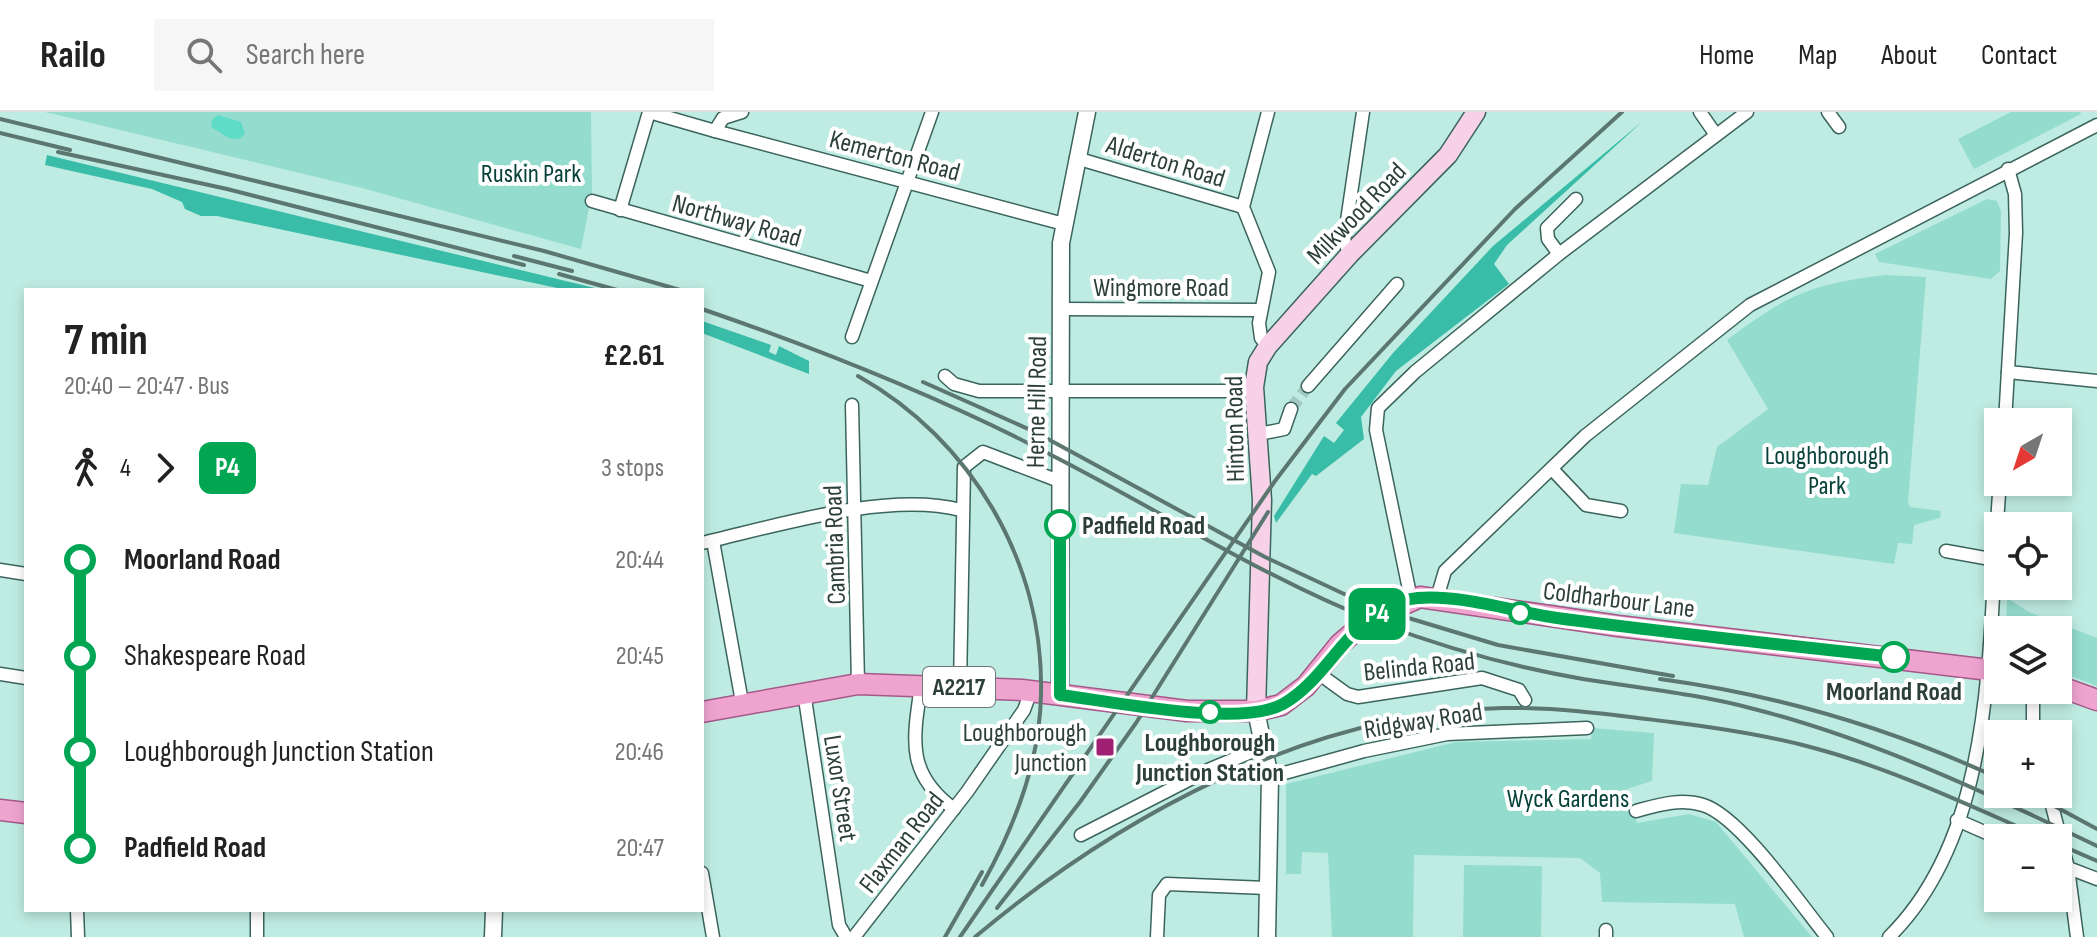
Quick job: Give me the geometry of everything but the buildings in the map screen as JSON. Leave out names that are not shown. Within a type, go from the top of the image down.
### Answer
[{"type":"main road","name":"Milkwood Road","points":[[1268,346],[1350,254],[1448,155],[1476,112]]},
{"type":"main road","name":"Hinton Road","points":[[1256,711],[1262,500],[1254,387],[1258,362],[1268,346]]},
{"type":"main road","name":"Coldharbour Lane","points":[[704,712],[742,702],[858,684],[1031,691],[1187,711],[1256,711],[1281,705],[1318,673],[1353,631],[1379,612],[1411,599],[1437,598],[1604,624],[1984,668]]},
{"type":"main road","points":[[2072,691],[2097,700]]},
{"type":"main road","points":[[0,810],[24,813]]},
{"type":"street","points":[[620,210],[649,112]]},
{"type":"street","name":"Kemerton Road","points":[[649,112],[1064,224]]},
{"type":"street","points":[[715,131],[721,119],[742,112]]},
{"type":"street","points":[[852,337],[932,112]]},
{"type":"street","name":"Herne Hill Road","points":[[1060,695],[1059,481],[1064,224],[1087,112]]},
{"type":"street","points":[[1243,207],[1268,112]]},
{"type":"street","points":[[1350,254],[1345,249],[1344,241],[1363,112]]},
{"type":"street","points":[[1700,112],[1716,135]]},
{"type":"street","points":[[1411,599],[1376,430],[1378,408],[1415,372],[1559,254],[1747,112]]},
{"type":"street","points":[[1828,112],[1839,127]]},
{"type":"street","points":[[1437,598],[1445,571],[1552,469],[1641,388],[1750,305],[2097,125]]},
{"type":"street","name":"Alderton Road","points":[[1076,158],[1243,207]]},
{"type":"street","points":[[2006,408],[2016,212],[2008,169]]},
{"type":"street","points":[[1559,254],[1548,239],[1547,228],[1576,199]]},
{"type":"street","name":"Northway Road","points":[[592,201],[871,281]]},
{"type":"street","name":"Hinton Road","points":[[1243,207],[1269,272],[1260,310],[1259,332],[1268,346]]},
{"type":"street","points":[[1308,386],[1397,284]]},
{"type":"street","name":"Wingmore Road","points":[[1061,309],[1260,310]]},
{"type":"street","points":[[2008,372],[2097,381]]},
{"type":"street","points":[[945,376],[960,386],[979,391],[1242,391],[1254,387]]},
{"type":"street","name":"Cambria Road","points":[[852,405],[858,684]]},
{"type":"street","points":[[1259,434],[1284,429],[1291,409]]},
{"type":"street","points":[[960,687],[964,467],[983,452],[1059,481]]},
{"type":"street","points":[[1552,469],[1586,505],[1621,511]]},
{"type":"street","points":[[742,702],[707,542],[856,508],[946,506],[961,510]]},
{"type":"street","points":[[1946,551],[1984,558]]},
{"type":"street","points":[[0,570],[24,574]]},
{"type":"street","name":"Belinda Road","points":[[1318,673],[1347,694],[1358,697],[1482,678],[1519,690],[1525,700]]},
{"type":"street","points":[[0,674],[24,678]]},
{"type":"street","points":[[921,686],[915,731],[922,774],[929,789],[954,809]]},
{"type":"street","name":"Flaxman Road","points":[[854,937],[954,809],[1024,710],[1031,691]]},
{"type":"street","name":"Luxor Street","points":[[804,692],[839,925],[846,937]]},
{"type":"street","points":[[1889,937],[1925,894],[1957,820],[1985,704]]},
{"type":"street","points":[[1256,711],[1270,777],[1267,937]]},
{"type":"street","name":"Ridgway Road","points":[[1270,777],[1364,751],[1447,734],[1587,728]]},
{"type":"street","points":[[1081,835],[1212,767],[1263,747]]},
{"type":"street","points":[[1636,811],[1679,802],[1716,810],[1741,832],[1827,937]]},
{"type":"street","points":[[1957,820],[1984,832]]},
{"type":"street","points":[[2072,869],[2097,879]]},
{"type":"street","points":[[1157,937],[1159,895],[1167,884],[1267,888]]},
{"type":"street","points":[[704,885],[713,937]]},
{"type":"street","points":[[77,912],[78,937]]},
{"type":"street","points":[[257,912],[257,937]]},
{"type":"street","points":[[493,937],[494,912]]},
{"type":"street","points":[[2072,912],[2077,937]]},
{"type":"green space","name":"Ruskin Park","points":[[45,112],[591,112],[592,192],[581,249],[362,188]]},
{"type":"green space","points":[[2011,112],[2081,114],[1974,169],[1958,139]]},
{"type":"green space","points":[[1987,199],[1997,201],[2001,211],[2000,271],[1991,279],[1879,262],[1875,254]]},
{"type":"green space","name":"Loughborough Park","points":[[1885,275],[1926,277],[1908,502],[1910,507],[1941,511],[1940,518],[1914,525],[1912,544],[1898,543],[1894,564],[1674,533],[1681,484],[1708,485],[1717,447],[1768,409],[1727,340],[1766,312],[1800,294],[1837,283]]},
{"type":"green space","points":[[2007,600],[2010,600],[2039,616],[2006,616]]},
{"type":"green space","points":[[2072,628],[2097,638],[2097,686],[2072,676]]},
{"type":"green space","name":"Wyck Gardens","points":[[1592,728],[1654,733],[1652,781],[1627,789],[1637,823],[1689,814],[1716,822],[1812,937],[1744,937],[1735,904],[1602,902],[1600,873],[1580,858],[1414,855],[1413,937],[1332,937],[1328,853],[1302,852],[1301,874],[1286,874],[1286,784],[1456,742],[1591,739]]},
{"type":"green space","points":[[1464,865],[1542,866],[1541,937],[1463,937]]},
{"type":"shaded area","points":[[218,115],[241,122],[245,134],[239,139],[229,138],[211,127],[212,120]]},
{"type":"shaded area","points":[[1643,121],[1507,245],[1494,264],[1509,284],[1396,371],[1361,417],[1364,439],[1316,476],[1312,474],[1276,523],[1274,516],[1324,436],[1334,443],[1344,430],[1336,423],[1393,353],[1493,246]]},
{"type":"shaded area","points":[[47,155],[595,288],[558,288],[217,216],[201,216],[185,209],[182,202],[152,189],[45,165]]},
{"type":"shaded area","points":[[704,322],[771,345],[769,352],[776,355],[779,346],[809,361],[809,374],[704,334]]},
{"type":"tunnel","points":[[1291,409],[1308,386]]},
{"type":"railway","points":[[960,937],[1275,481],[1345,389],[1515,209],[1622,112]]},
{"type":"railway","points":[[0,119],[544,251],[673,288]]},
{"type":"railway","points":[[0,133],[70,150]]},
{"type":"railway","points":[[58,152],[227,189],[524,265]]},
{"type":"railway","points":[[514,256],[572,271]]},
{"type":"railway","points":[[559,274],[610,288]]},
{"type":"railway","points":[[704,310],[838,359],[971,415],[1097,479],[1256,566],[1379,623],[1505,663],[1712,699],[1798,721],[1928,769],[2097,846]]},
{"type":"railway","points":[[858,376],[899,403],[935,434],[967,470],[993,510],[1014,553],[1030,598],[1039,645],[1041,694],[1036,744],[1014,817],[982,885]]},
{"type":"railway","points":[[923,382],[1035,432],[1265,557],[1372,607],[1498,645],[1673,676]]},
{"type":"railway","points":[[997,908],[1080,802],[1136,723],[1268,512]]},
{"type":"railway","points":[[1660,679],[1747,694],[1833,716],[1916,744],[1984,772]]},
{"type":"railway","points":[[975,937],[1091,851],[1154,812],[1220,779],[1289,750],[1359,728],[1431,714],[1503,708],[1566,710],[1761,736],[1873,766],[2012,824]]},
{"type":"railway","points":[[2058,808],[2097,829]]},
{"type":"railway","points":[[2072,850],[2097,861]]},
{"type":"railway","points":[[945,937],[982,872]]},
{"type":"bus line","name":"P4","points":[[1060,525],[1060,695],[1187,711],[1234,713],[1278,706],[1306,686],[1353,631],[1379,612],[1420,597],[1618,626],[1894,657]]},
{"type":"place","name":"Padfield Road","points":[[1060,525]]},
{"type":"place","name":"Moorland Road","points":[[1894,657]]},
{"type":"place","name":"Loughborough Junction Station","points":[[1210,712]]},
{"type":"place","name":"Loughborough Junction","points":[[1105,747]]}]
